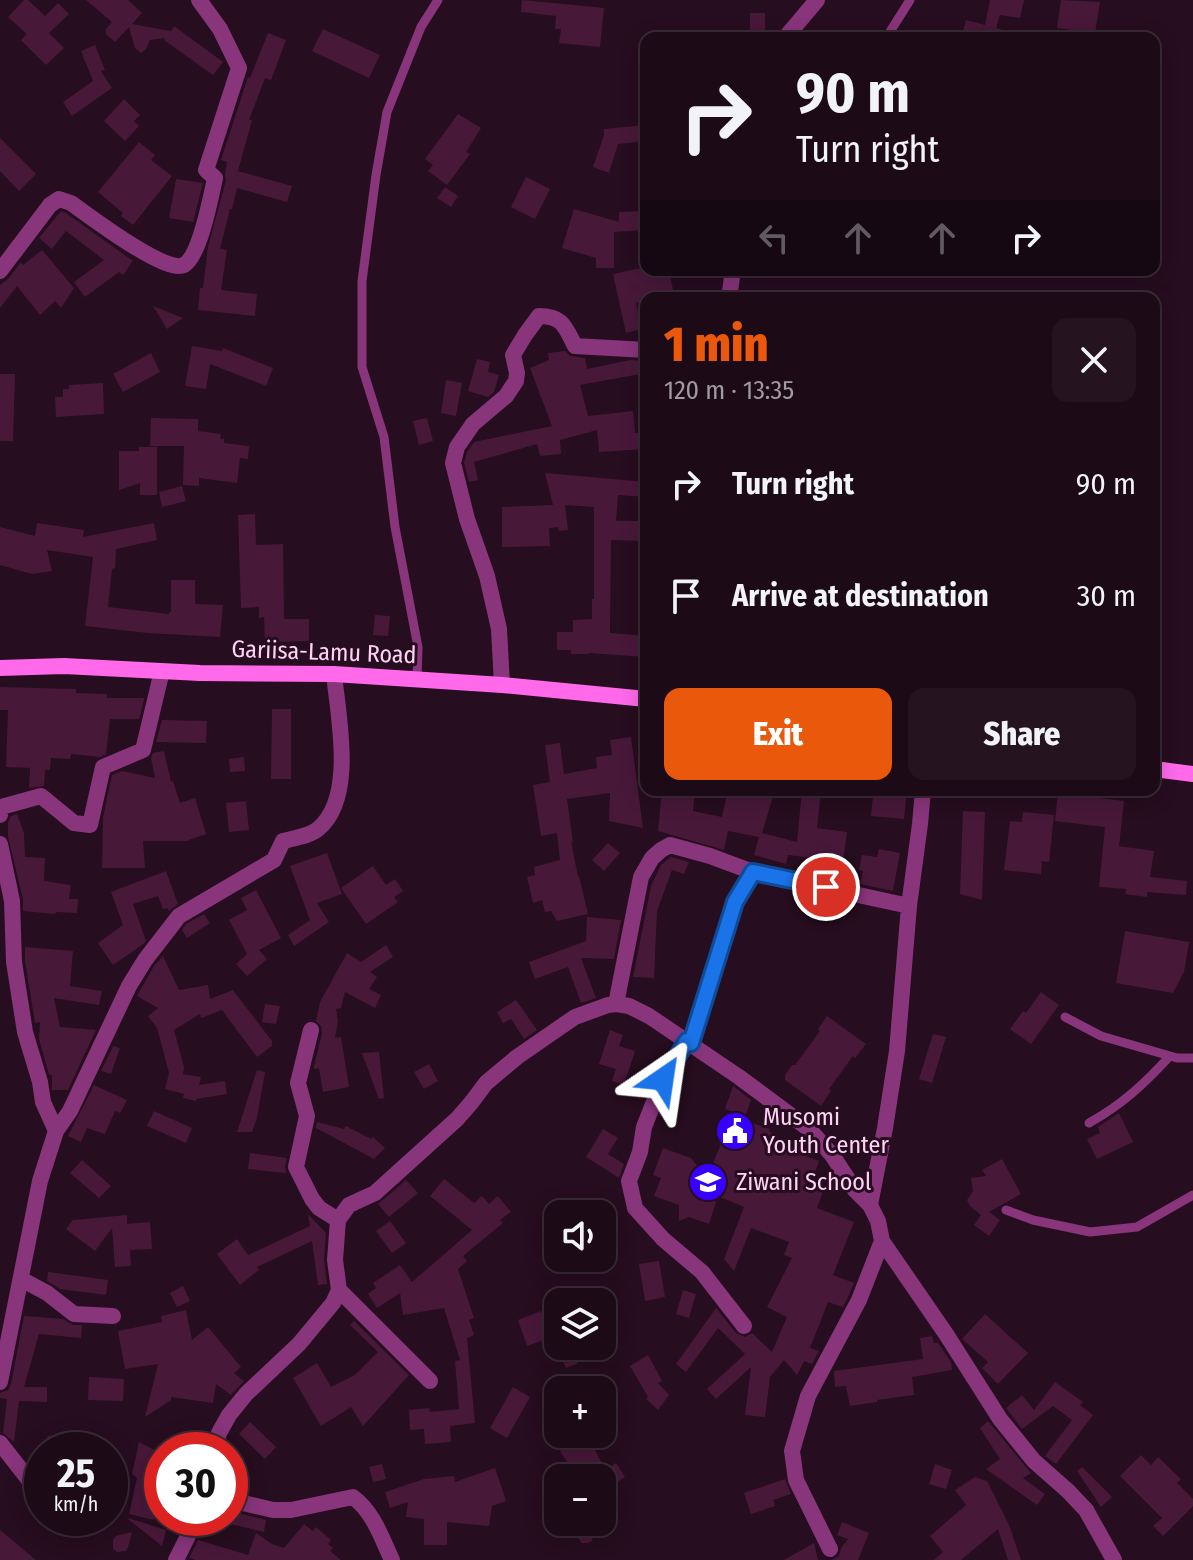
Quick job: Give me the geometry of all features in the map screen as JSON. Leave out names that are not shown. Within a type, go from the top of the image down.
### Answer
[{"type":"street","points":[[0,271],[50,205],[59,199],[71,203],[157,261],[177,267],[188,260],[203,228],[215,178],[206,170],[239,68],[220,29],[199,0]]},
{"type":"street","points":[[790,32],[817,0]]},
{"type":"street","points":[[502,685],[499,629],[487,576],[467,519],[453,463],[457,447],[477,419],[506,396],[517,377],[513,355],[539,316],[560,320],[575,346],[640,350]]},
{"type":"street","name":"Gariisa-Lamu Road","points":[[0,668],[64,666],[200,673],[334,674],[640,698]]},
{"type":"street","points":[[0,815],[1,807],[41,796],[74,823],[90,825],[103,767],[143,750],[162,671]]},
{"type":"street","points":[[0,1382],[40,1181],[56,1131],[70,1111],[129,986],[179,916],[274,860],[283,841],[316,831],[331,811],[338,794],[343,765],[334,674]]},
{"type":"street","points":[[1160,770],[1193,774]]},
{"type":"street","points":[[870,1205],[897,1051],[922,796]]},
{"type":"street","points":[[0,844],[12,901],[14,962],[25,1032],[43,1102],[56,1131]]},
{"type":"street","points":[[616,1004],[641,877],[652,858],[670,845],[753,872],[909,906]]},
{"type":"street","points":[[744,1326],[702,1272],[663,1239],[635,1208],[629,1181],[640,1152],[644,1127],[663,1079],[689,1042],[735,902],[753,872]]},
{"type":"street","points":[[220,1432],[246,1394],[299,1344],[333,1303],[339,1290],[335,1260],[338,1220],[349,1205],[375,1193],[457,1119],[486,1083],[517,1057],[575,1017],[616,1004],[629,1006],[649,1016],[809,1129],[870,1205],[878,1221],[882,1241],[1000,1419],[1034,1461],[1086,1510],[1114,1560]]},
{"type":"street","points":[[311,1030],[298,1083],[307,1116],[296,1167],[319,1208],[338,1220]]},
{"type":"street","points":[[830,1549],[796,1480],[792,1451],[808,1396],[859,1300],[882,1241]]},
{"type":"street","points":[[21,1279],[47,1293],[74,1314],[113,1316]]},
{"type":"street","points":[[339,1290],[430,1381]]},
{"type":"street","points":[[0,1443],[24,1474]]},
{"type":"street","points":[[248,1504],[273,1510],[291,1510],[353,1497],[373,1517],[392,1560]]},
{"type":"street","points":[[176,1560],[188,1536]]},
{"type":"lane","points":[[417,679],[418,647],[395,527],[384,437],[362,367],[362,281],[387,112],[421,27],[438,0]]},
{"type":"lane","points":[[890,32],[910,0]]},
{"type":"lane","points":[[1065,1017],[1101,1036],[1170,1056],[1193,1058]]},
{"type":"lane","points":[[1089,1123],[1114,1109],[1170,1056]]},
{"type":"lane","points":[[1006,1210],[1033,1220],[1090,1232],[1137,1227],[1193,1195]]},
{"type":"building","points":[[24,0],[28,0],[45,16],[58,3],[69,14],[49,33],[64,48],[46,65],[21,40],[27,34],[8,17]]},
{"type":"building","points":[[86,0],[128,0],[142,13],[132,24],[171,31],[174,26],[223,62],[213,75],[165,38],[150,40],[141,53],[135,48],[129,27],[115,42],[106,34],[112,22]]},
{"type":"building","points":[[522,0],[604,8],[600,47],[559,43],[561,29],[555,29],[556,16],[521,12]]},
{"type":"building","points":[[990,0],[1024,0],[1020,18],[1000,15],[996,28],[1010,32],[963,32],[966,20],[985,25]]},
{"type":"building","points":[[1061,0],[1100,2],[1095,32],[1057,28]]},
{"type":"building","points":[[750,13],[765,13],[765,32],[750,32]]},
{"type":"building","points":[[323,29],[380,55],[369,78],[312,51]]},
{"type":"building","points":[[268,33],[286,40],[271,80],[265,78],[249,120],[252,120],[238,171],[292,186],[287,202],[237,188],[230,209],[220,249],[227,250],[221,290],[257,294],[255,316],[198,310],[208,247],[226,180],[227,162],[221,160],[248,77]]},
{"type":"building","points":[[95,45],[105,70],[101,71],[112,88],[72,116],[63,102],[93,81],[81,51]]},
{"type":"building","points":[[124,99],[140,115],[134,121],[139,126],[125,141],[104,121]]},
{"type":"building","points":[[458,114],[481,128],[466,152],[470,154],[447,185],[428,171],[433,165],[425,159]]},
{"type":"building","points":[[640,126],[640,142],[618,144],[609,173],[593,167],[604,129]]},
{"type":"building","points":[[0,138],[36,174],[19,191],[0,171]]},
{"type":"building","points":[[139,142],[155,155],[151,160],[172,176],[133,225],[98,192]]},
{"type":"building","points":[[526,177],[550,189],[535,219],[511,207]]},
{"type":"building","points":[[176,179],[203,183],[193,222],[169,218]]},
{"type":"building","points":[[445,187],[458,196],[451,207],[437,198]]},
{"type":"building","points":[[574,209],[619,222],[619,212],[640,211],[640,230],[614,232],[614,268],[596,268],[596,258],[562,248]]},
{"type":"building","points":[[61,211],[133,261],[123,275],[119,272],[85,297],[74,282],[104,260],[66,231],[52,249],[39,238]]},
{"type":"building","points":[[42,250],[74,288],[61,308],[55,301],[40,315],[17,286],[0,308],[0,285],[21,262],[23,265]]},
{"type":"building","points":[[640,268],[640,276],[670,276],[673,292],[640,292],[640,302],[636,303],[640,329],[626,333],[613,274]]},
{"type":"building","points":[[153,306],[183,318],[167,329]]},
{"type":"building","points":[[192,346],[222,351],[223,348],[273,368],[266,386],[210,364],[206,389],[185,386]]},
{"type":"building","points":[[565,351],[570,356],[585,358],[587,369],[640,361],[640,374],[580,385],[588,416],[633,411],[635,433],[640,433],[640,449],[599,452],[597,430],[560,440],[561,454],[540,456],[537,444],[474,462],[478,480],[469,482],[464,463],[474,442],[552,426],[530,368],[549,360],[548,353]]},
{"type":"building","points":[[151,353],[160,372],[123,392],[113,374]]},
{"type":"building","points":[[477,359],[490,362],[488,372],[499,375],[494,392],[488,397],[468,391]]},
{"type":"building","points":[[0,374],[15,374],[13,441],[0,441]]},
{"type":"building","points":[[446,380],[462,383],[456,416],[441,413]]},
{"type":"building","points":[[103,383],[104,414],[56,417],[55,397],[63,397],[63,389],[69,389],[69,385]]},
{"type":"building","points":[[151,418],[198,419],[198,431],[221,434],[220,439],[224,439],[224,443],[249,446],[248,459],[240,458],[237,483],[199,478],[199,486],[183,485],[184,446],[150,446]]},
{"type":"building","points":[[427,418],[433,441],[419,445],[413,421]]},
{"type":"building","points":[[139,447],[157,447],[157,495],[140,495],[140,483],[119,490],[119,451],[139,451]]},
{"type":"building","points":[[545,473],[640,481],[640,497],[618,495],[616,521],[640,521],[640,541],[611,540],[610,633],[640,636],[640,657],[571,654],[571,650],[557,650],[557,632],[573,632],[573,620],[592,619],[594,507],[565,505],[568,530],[549,528],[550,546],[502,547],[502,507],[553,505]]},
{"type":"building","points":[[182,486],[186,501],[162,507],[159,492]]},
{"type":"building","points":[[255,514],[256,545],[283,544],[284,619],[309,619],[309,641],[265,642],[264,617],[259,618],[259,607],[241,608],[238,515]]},
{"type":"building","points":[[37,523],[84,530],[83,537],[154,523],[157,540],[116,549],[108,607],[169,614],[171,580],[195,580],[195,604],[223,605],[220,637],[85,626],[93,557],[47,550],[52,571],[32,574],[0,565],[0,527],[35,536]]},
{"type":"building","points":[[375,615],[390,616],[388,636],[373,635]]},
{"type":"building","points":[[0,687],[76,689],[76,693],[144,700],[139,719],[110,719],[106,754],[100,757],[71,754],[70,759],[51,758],[50,770],[45,770],[44,786],[29,788],[30,768],[6,767],[8,710],[0,710]]},
{"type":"building","points":[[272,709],[291,709],[291,779],[271,779]]},
{"type":"building","points":[[162,720],[207,721],[206,743],[156,742]]},
{"type":"building","points":[[631,737],[643,828],[609,821],[610,793],[567,799],[573,843],[571,841],[588,914],[557,921],[551,911],[545,912],[542,900],[533,903],[527,877],[535,875],[534,867],[560,860],[557,833],[541,836],[533,785],[550,782],[545,745],[560,743],[564,774],[597,768],[596,757],[612,755],[610,740]]},
{"type":"building","points":[[164,751],[171,782],[180,803],[195,798],[206,834],[186,841],[143,841],[145,868],[102,868],[103,817],[112,775],[122,771],[155,778],[151,758],[153,753]]},
{"type":"building","points":[[244,757],[245,771],[230,772],[229,759]]},
{"type":"building","points":[[661,796],[694,796],[693,811],[722,817],[727,796],[773,796],[762,833],[797,842],[801,796],[820,796],[817,828],[847,832],[843,862],[788,855],[786,864],[754,855],[759,837],[728,831],[724,850],[658,831]]},
{"type":"building","points":[[873,796],[906,796],[904,819],[871,816]]},
{"type":"building","points":[[1058,796],[1124,801],[1119,846],[1154,851],[1150,877],[1187,881],[1186,895],[1147,892],[1147,897],[1125,894],[1126,889],[1099,887],[1105,827],[1055,821]]},
{"type":"building","points":[[246,801],[249,830],[229,832],[226,803]]},
{"type":"building","points":[[963,811],[985,812],[982,900],[960,894]]},
{"type":"building","points":[[1023,812],[1054,815],[1049,862],[1042,861],[1041,874],[1004,870],[1010,821],[1022,822]]},
{"type":"building","points":[[17,814],[24,833],[25,857],[45,858],[44,881],[71,885],[69,899],[78,899],[77,913],[23,911],[8,837],[8,822],[11,816]]},
{"type":"building","points":[[608,843],[620,853],[604,871],[592,860]]},
{"type":"building","points":[[879,849],[900,853],[893,891],[860,884],[862,855],[877,857]]},
{"type":"building","points":[[327,853],[342,894],[317,903],[329,922],[294,946],[288,935],[310,920],[290,866]]},
{"type":"building","points":[[671,857],[689,862],[684,874],[672,870],[657,911],[654,978],[633,977],[651,886],[661,865]]},
{"type":"building","points":[[373,866],[386,885],[395,879],[403,891],[394,897],[398,902],[366,924],[341,888]]},
{"type":"building","points":[[166,871],[178,904],[169,911],[163,909],[158,896],[133,904],[146,941],[113,965],[98,943],[123,925],[111,892]]},
{"type":"building","points":[[256,890],[281,938],[259,950],[267,959],[247,976],[236,964],[247,954],[229,920],[247,910],[241,898]]},
{"type":"building","points":[[204,914],[210,923],[187,938],[182,930],[186,924]]},
{"type":"building","points":[[587,917],[621,920],[614,959],[581,958],[596,998],[581,1003],[568,967],[535,979],[529,962],[586,941]]},
{"type":"building","points":[[1125,931],[1189,942],[1184,972],[1173,993],[1116,983]]},
{"type":"building","points":[[386,945],[393,957],[370,972],[377,977],[369,989],[381,995],[375,1008],[345,992],[341,1008],[336,1009],[338,1021],[335,1038],[341,1037],[349,1087],[323,1092],[319,1068],[314,1069],[322,1033],[316,1021],[320,1002],[347,953],[361,962]]},
{"type":"building","points":[[25,947],[73,951],[70,986],[102,991],[99,1005],[54,998],[60,1027],[96,1030],[68,1090],[52,1090],[52,1075],[49,1075],[39,1039],[40,1022],[35,1023]]},
{"type":"building","points":[[163,956],[179,990],[208,985],[210,999],[233,990],[272,1041],[272,1046],[257,1057],[222,1010],[201,1018],[200,1014],[174,1030],[183,1074],[201,1077],[199,1085],[225,1081],[227,1094],[196,1101],[165,1089],[169,1073],[157,1028],[148,1016],[158,1008],[137,996]]},
{"type":"building","points":[[1041,992],[1059,1005],[1031,1044],[1010,1029]]},
{"type":"building","points":[[516,1000],[537,1030],[524,1039],[511,1019],[503,1023],[497,1012]]},
{"type":"building","points":[[265,1004],[280,1006],[276,1024],[262,1022]]},
{"type":"building","points":[[827,1016],[866,1044],[855,1058],[853,1056],[829,1089],[831,1091],[821,1106],[785,1080],[785,1075],[820,1031],[818,1029]]},
{"type":"building","points":[[610,1030],[623,1035],[619,1046],[635,1051],[624,1085],[612,1081],[616,1069],[599,1064]]},
{"type":"building","points":[[933,1034],[946,1037],[932,1083],[919,1079]]},
{"type":"building","points":[[113,1046],[120,1048],[111,1074],[101,1071]]},
{"type":"building","points":[[379,1052],[384,1098],[379,1099],[362,1053]]},
{"type":"building","points":[[429,1064],[438,1081],[424,1089],[414,1072]]},
{"type":"building","points":[[257,1070],[265,1072],[257,1118],[252,1132],[237,1132]]},
{"type":"building","points":[[94,1085],[127,1100],[120,1113],[115,1111],[105,1134],[87,1128],[81,1142],[68,1136]]},
{"type":"building","points":[[733,1086],[751,1100],[744,1120],[770,1129],[800,1150],[798,1153],[819,1161],[810,1187],[823,1192],[817,1208],[854,1222],[833,1275],[854,1283],[849,1295],[843,1307],[828,1302],[810,1348],[819,1351],[812,1364],[804,1361],[797,1375],[784,1360],[770,1377],[765,1417],[745,1415],[751,1367],[716,1399],[707,1389],[745,1354],[718,1328],[686,1372],[676,1364],[716,1308],[736,1333],[745,1337],[752,1333],[772,1352],[787,1317],[767,1307],[792,1258],[784,1255],[789,1242],[751,1228],[734,1271],[724,1259],[744,1207],[718,1196],[709,1224],[689,1217],[679,1221],[679,1205],[654,1196],[661,1178],[653,1175],[663,1148],[691,1158],[707,1178],[734,1112],[725,1109]]},
{"type":"building","points":[[154,1111],[192,1128],[186,1143],[147,1126]]},
{"type":"building","points":[[1119,1113],[1133,1142],[1097,1159],[1087,1139],[1100,1133],[1098,1127]]},
{"type":"building","points":[[317,1122],[344,1129],[346,1126],[371,1139],[373,1137],[385,1148],[374,1159],[316,1128]]},
{"type":"building","points":[[603,1129],[618,1138],[608,1154],[624,1164],[619,1178],[586,1157]]},
{"type":"building","points":[[250,1153],[287,1158],[286,1173],[248,1169]]},
{"type":"building","points":[[1002,1159],[1021,1194],[989,1212],[1000,1220],[989,1236],[974,1225],[981,1215],[967,1200],[973,1191],[971,1178],[986,1176],[982,1170]]},
{"type":"building","points":[[82,1160],[111,1186],[99,1198],[70,1173]]},
{"type":"building","points":[[444,1179],[474,1203],[482,1196],[489,1204],[498,1196],[511,1212],[500,1220],[503,1223],[463,1256],[467,1261],[458,1269],[474,1318],[469,1320],[474,1335],[467,1338],[475,1423],[450,1426],[451,1442],[425,1444],[424,1429],[410,1430],[409,1410],[429,1408],[430,1412],[459,1409],[455,1361],[460,1360],[444,1308],[403,1315],[400,1293],[377,1308],[368,1294],[376,1288],[373,1283],[400,1265],[412,1282],[472,1230],[430,1196]]},
{"type":"building","points":[[406,1180],[418,1193],[389,1217],[378,1204]]},
{"type":"building","points":[[308,1214],[326,1233],[324,1259],[327,1284],[318,1285],[312,1241],[257,1267],[259,1270],[240,1285],[217,1254],[237,1239],[248,1255],[310,1226]]},
{"type":"building","points":[[127,1215],[127,1224],[150,1222],[152,1249],[130,1250],[131,1266],[115,1267],[112,1228],[95,1251],[66,1229],[73,1220]]},
{"type":"building","points":[[390,1221],[406,1243],[392,1253],[376,1231]]},
{"type":"building","points":[[659,1261],[665,1297],[645,1301],[639,1264]]},
{"type":"building","points":[[48,1272],[108,1280],[106,1295],[60,1289],[47,1281]]},
{"type":"building","points":[[183,1286],[190,1301],[177,1307],[170,1293]]},
{"type":"building","points":[[683,1290],[696,1294],[689,1318],[676,1314]]},
{"type":"building","points":[[186,1310],[192,1340],[208,1327],[241,1367],[234,1373],[244,1381],[231,1395],[216,1384],[213,1403],[171,1397],[145,1417],[158,1364],[125,1369],[118,1331],[162,1322],[161,1316]]},
{"type":"building","points":[[541,1311],[544,1341],[527,1346],[518,1320]]},
{"type":"building","points":[[985,1314],[1028,1353],[998,1384],[982,1368],[988,1362],[962,1339]]},
{"type":"building","points":[[24,1316],[63,1319],[73,1325],[82,1325],[81,1338],[39,1334],[24,1387],[47,1387],[47,1402],[19,1401],[14,1442],[3,1433],[7,1399],[0,1398],[0,1393],[8,1390],[11,1384]]},
{"type":"building","points":[[354,1321],[409,1375],[363,1426],[351,1407],[321,1426],[293,1378],[317,1363],[331,1387],[355,1375],[378,1352],[350,1325]]},
{"type":"building","points":[[932,1336],[934,1343],[938,1343],[951,1362],[952,1370],[912,1377],[914,1395],[850,1406],[846,1386],[835,1387],[834,1371],[923,1359],[920,1338]]},
{"type":"building","points":[[648,1355],[662,1381],[658,1383],[669,1395],[658,1410],[646,1399],[648,1397],[630,1366]]},
{"type":"building","points":[[563,1360],[577,1360],[578,1363],[566,1368]]},
{"type":"building","points":[[89,1377],[124,1379],[123,1401],[88,1400]]},
{"type":"building","points":[[1055,1382],[1083,1402],[1080,1405],[1093,1415],[1056,1464],[1045,1456],[1072,1420],[1053,1406],[1022,1429],[1006,1408],[1022,1395],[1034,1410]]},
{"type":"building","points":[[513,1387],[530,1397],[507,1438],[490,1428]]},
{"type":"building","points":[[988,1421],[1031,1473],[1023,1478],[1045,1494],[1037,1505],[986,1469],[1000,1459],[980,1428]]},
{"type":"building","points":[[250,1422],[276,1447],[265,1459],[248,1443],[248,1432],[241,1432]]},
{"type":"building","points":[[139,1442],[144,1445],[144,1518],[129,1514],[137,1478],[132,1474]]},
{"type":"building","points":[[564,1448],[594,1448],[603,1464],[569,1464],[560,1451]]},
{"type":"building","points":[[1141,1455],[1151,1465],[1158,1457],[1181,1479],[1177,1483],[1193,1499],[1193,1506],[1163,1536],[1153,1526],[1162,1518],[1120,1476]]},
{"type":"building","points":[[616,1463],[625,1477],[616,1483],[615,1464]]},
{"type":"building","points":[[382,1464],[386,1479],[373,1482],[369,1467]]},
{"type":"building","points":[[935,1464],[952,1470],[946,1489],[929,1484]]},
{"type":"building","points":[[1082,1467],[1112,1497],[1101,1507],[1077,1471]]},
{"type":"building","points":[[495,1468],[506,1501],[492,1506],[489,1526],[447,1522],[447,1545],[424,1545],[424,1519],[406,1517],[408,1502],[390,1508],[385,1492],[424,1479],[454,1476],[455,1482]]},
{"type":"building","points":[[975,1477],[987,1481],[1009,1525],[1021,1560],[1008,1560],[998,1529],[961,1560],[934,1560],[943,1552],[930,1536],[966,1505],[955,1490]]},
{"type":"building","points":[[785,1479],[791,1494],[773,1500],[775,1506],[751,1514],[744,1493]]},
{"type":"building","points":[[248,1516],[266,1520],[264,1532],[248,1528]]},
{"type":"building","points":[[128,1519],[144,1523],[144,1532]]},
{"type":"building","points":[[842,1522],[869,1533],[858,1560],[832,1560],[839,1556],[848,1539],[837,1535]]},
{"type":"building","points":[[304,1524],[313,1531],[316,1527],[331,1540],[328,1544],[333,1548],[330,1551],[341,1560],[189,1558],[198,1540],[248,1555],[256,1533],[284,1548]]},
{"type":"building","points":[[0,1530],[36,1560],[0,1560]]},
{"type":"building","points":[[132,1532],[126,1551],[117,1552],[113,1549],[113,1540],[116,1536],[128,1536]]},
{"type":"building","points":[[149,1536],[164,1536],[162,1546]]},
{"type":"building","points":[[577,1536],[594,1536],[591,1542],[582,1543]]},
{"type":"building","points":[[814,1543],[818,1560],[784,1560]]},
{"type":"place","name":"Musomi Youth Center","points":[[735,1131]]},
{"type":"place","name":"Ziwani School","points":[[708,1182]]},
{"type":"route","points":[[663,1079],[687,1041],[691,1043],[735,902],[753,872],[826,887]]}]
